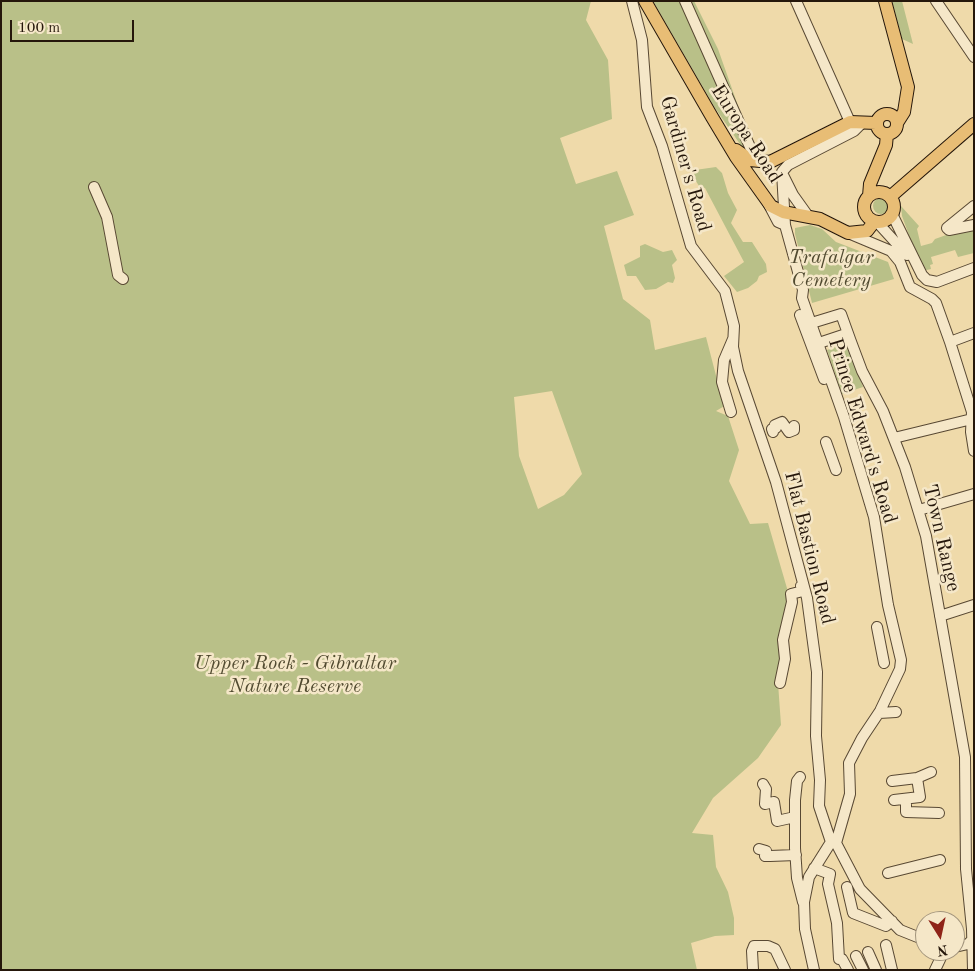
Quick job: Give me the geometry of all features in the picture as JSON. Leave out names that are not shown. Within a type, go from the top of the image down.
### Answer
[{"type":"main road","name":"Europa Road","points":[[645,1],[695,90],[766,199],[784,219]]},
{"type":"main road","points":[[885,1],[908,87],[904,112],[895,120],[893,132],[887,134],[878,131],[876,123],[881,115],[887,114],[895,120]]},
{"type":"main road","points":[[729,143],[758,163],[770,162],[833,130],[856,123],[876,123]]},
{"type":"main road","points":[[887,134],[886,146],[870,184],[880,195],[894,205],[892,214],[886,221],[875,222],[867,217],[864,210],[864,202],[880,195],[974,124]]},
{"type":"main road","points":[[784,219],[808,216],[831,223],[848,233],[867,231],[875,222]]},
{"type":"street","name":"Gardiner's Road","points":[[632,1],[642,40],[647,107],[662,146],[691,246],[725,292],[734,326]]},
{"type":"street","points":[[684,1],[749,156]]},
{"type":"street","points":[[784,219],[782,172],[788,165],[854,131],[856,123],[796,1]]},
{"type":"street","points":[[936,1],[974,57]]},
{"type":"street","points":[[782,172],[793,195],[808,216]]},
{"type":"street","points":[[94,187],[107,217],[119,277],[123,279]]},
{"type":"street","points":[[974,206],[947,228],[950,230],[974,225]]},
{"type":"street","points":[[892,214],[922,275],[930,281],[937,282],[974,268]]},
{"type":"street","name":"Prince Edward's Road","points":[[784,219],[803,290],[802,298],[807,324],[819,343],[836,392],[874,518],[888,605],[901,660],[900,668],[879,713],[849,763],[850,794],[836,842],[814,868],[809,877],[804,902]]},
{"type":"street","points":[[875,222],[905,252],[941,313],[973,414],[970,432],[974,450]]},
{"type":"street","points":[[848,233],[891,251],[900,262],[910,287],[932,299]]},
{"type":"street","points":[[932,299],[937,282]]},
{"type":"street","name":"Town Range","points":[[807,324],[841,314],[858,363],[883,411],[894,438],[919,510],[931,555],[940,616],[970,757],[971,941],[973,970]]},
{"type":"street","points":[[800,315],[807,324],[829,392],[836,392]]},
{"type":"street","name":"Flat Bastion Road","points":[[734,326],[738,371],[776,482],[804,585],[817,672],[816,736],[820,780],[819,806],[836,842]]},
{"type":"street","points":[[950,342],[974,333]]},
{"type":"street","points":[[819,343],[843,335],[850,339]]},
{"type":"street","points":[[731,412],[722,382],[724,360],[734,338]]},
{"type":"street","points":[[894,438],[973,414]]},
{"type":"street","points":[[773,432],[775,425],[782,422],[789,432],[794,430],[794,426]]},
{"type":"street","points":[[826,442],[834,472]]},
{"type":"street","points":[[919,510],[974,494]]},
{"type":"street","points":[[780,683],[784,659],[783,640],[792,602],[791,594],[802,591],[801,586],[804,585]]},
{"type":"street","points":[[940,616],[974,606]]},
{"type":"street","points":[[877,627],[884,663]]},
{"type":"street","points":[[879,713],[896,712]]},
{"type":"street","points":[[892,781],[917,778],[930,772]]},
{"type":"street","points":[[800,778],[797,781],[795,817],[798,885],[800,897],[804,902],[805,930],[814,970]]},
{"type":"street","points":[[894,800],[920,797],[917,778]]},
{"type":"street","points":[[763,784],[766,789],[765,804],[774,802],[777,821],[795,817]]},
{"type":"street","points":[[906,799],[906,812],[939,813]]},
{"type":"street","points":[[836,842],[850,884],[852,913],[886,926],[892,921]]},
{"type":"street","points":[[759,849],[766,851],[765,856],[796,854]]},
{"type":"street","points":[[888,873],[940,860]]},
{"type":"street","points":[[814,868],[830,874],[828,884],[838,923],[841,959],[848,970]]},
{"type":"street","points":[[830,889],[850,884]]},
{"type":"street","points":[[850,884],[900,930],[915,936]]},
{"type":"street","points":[[965,945],[971,941]]},
{"type":"street","points":[[753,970],[752,951],[754,946],[768,946],[775,949],[785,970]]},
{"type":"street","points":[[886,946],[892,970]]},
{"type":"street","points":[[868,952],[876,970]]},
{"type":"street","points":[[856,956],[863,970]]},
{"type":"green space","name":"Upper Rock - Gibraltar Nature Reserve","points":[[1,1],[591,1],[586,20],[608,60],[612,119],[560,138],[576,184],[617,171],[634,215],[604,226],[623,299],[650,320],[655,350],[706,337],[720,391],[726,405],[716,411],[728,416],[739,450],[729,481],[750,524],[768,523],[791,602],[778,683],[781,725],[758,758],[713,798],[692,833],[713,835],[716,867],[728,892],[734,918],[734,935],[715,936],[691,943],[697,970],[1,970]],"holes":[[[552,391],[582,474],[564,495],[538,509],[519,456],[514,397]]]},
{"type":"green space","points":[[653,1],[694,1],[718,49],[755,154],[742,147],[715,108]]},
{"type":"green space","points":[[892,1],[902,1],[913,44],[902,39]]},
{"type":"green space","points":[[716,167],[722,173],[728,193],[737,210],[731,223],[743,242],[752,242],[766,264],[767,272],[759,276],[757,281],[748,288],[737,292],[724,276],[744,262],[705,188],[699,186],[691,173],[695,170]]},
{"type":"green space","points":[[881,198],[889,206],[881,214],[873,206]]},
{"type":"green space","points":[[901,206],[919,226],[917,229],[921,246],[932,243],[935,239],[949,234],[974,228],[974,253],[958,257],[955,250],[931,257],[933,264],[930,265],[931,269],[922,271],[902,216]]},
{"type":"green space","name":"Trafalgar Cemetery","points":[[810,225],[822,229],[836,242],[888,262],[894,279],[812,303],[795,234],[795,228]]},
{"type":"green space","points":[[645,244],[663,252],[672,250],[677,260],[672,265],[675,278],[673,283],[668,282],[656,289],[645,290],[636,276],[627,276],[624,265],[640,257],[640,246]]},
{"type":"green space","points":[[848,343],[863,387],[842,394],[827,350]]}]
